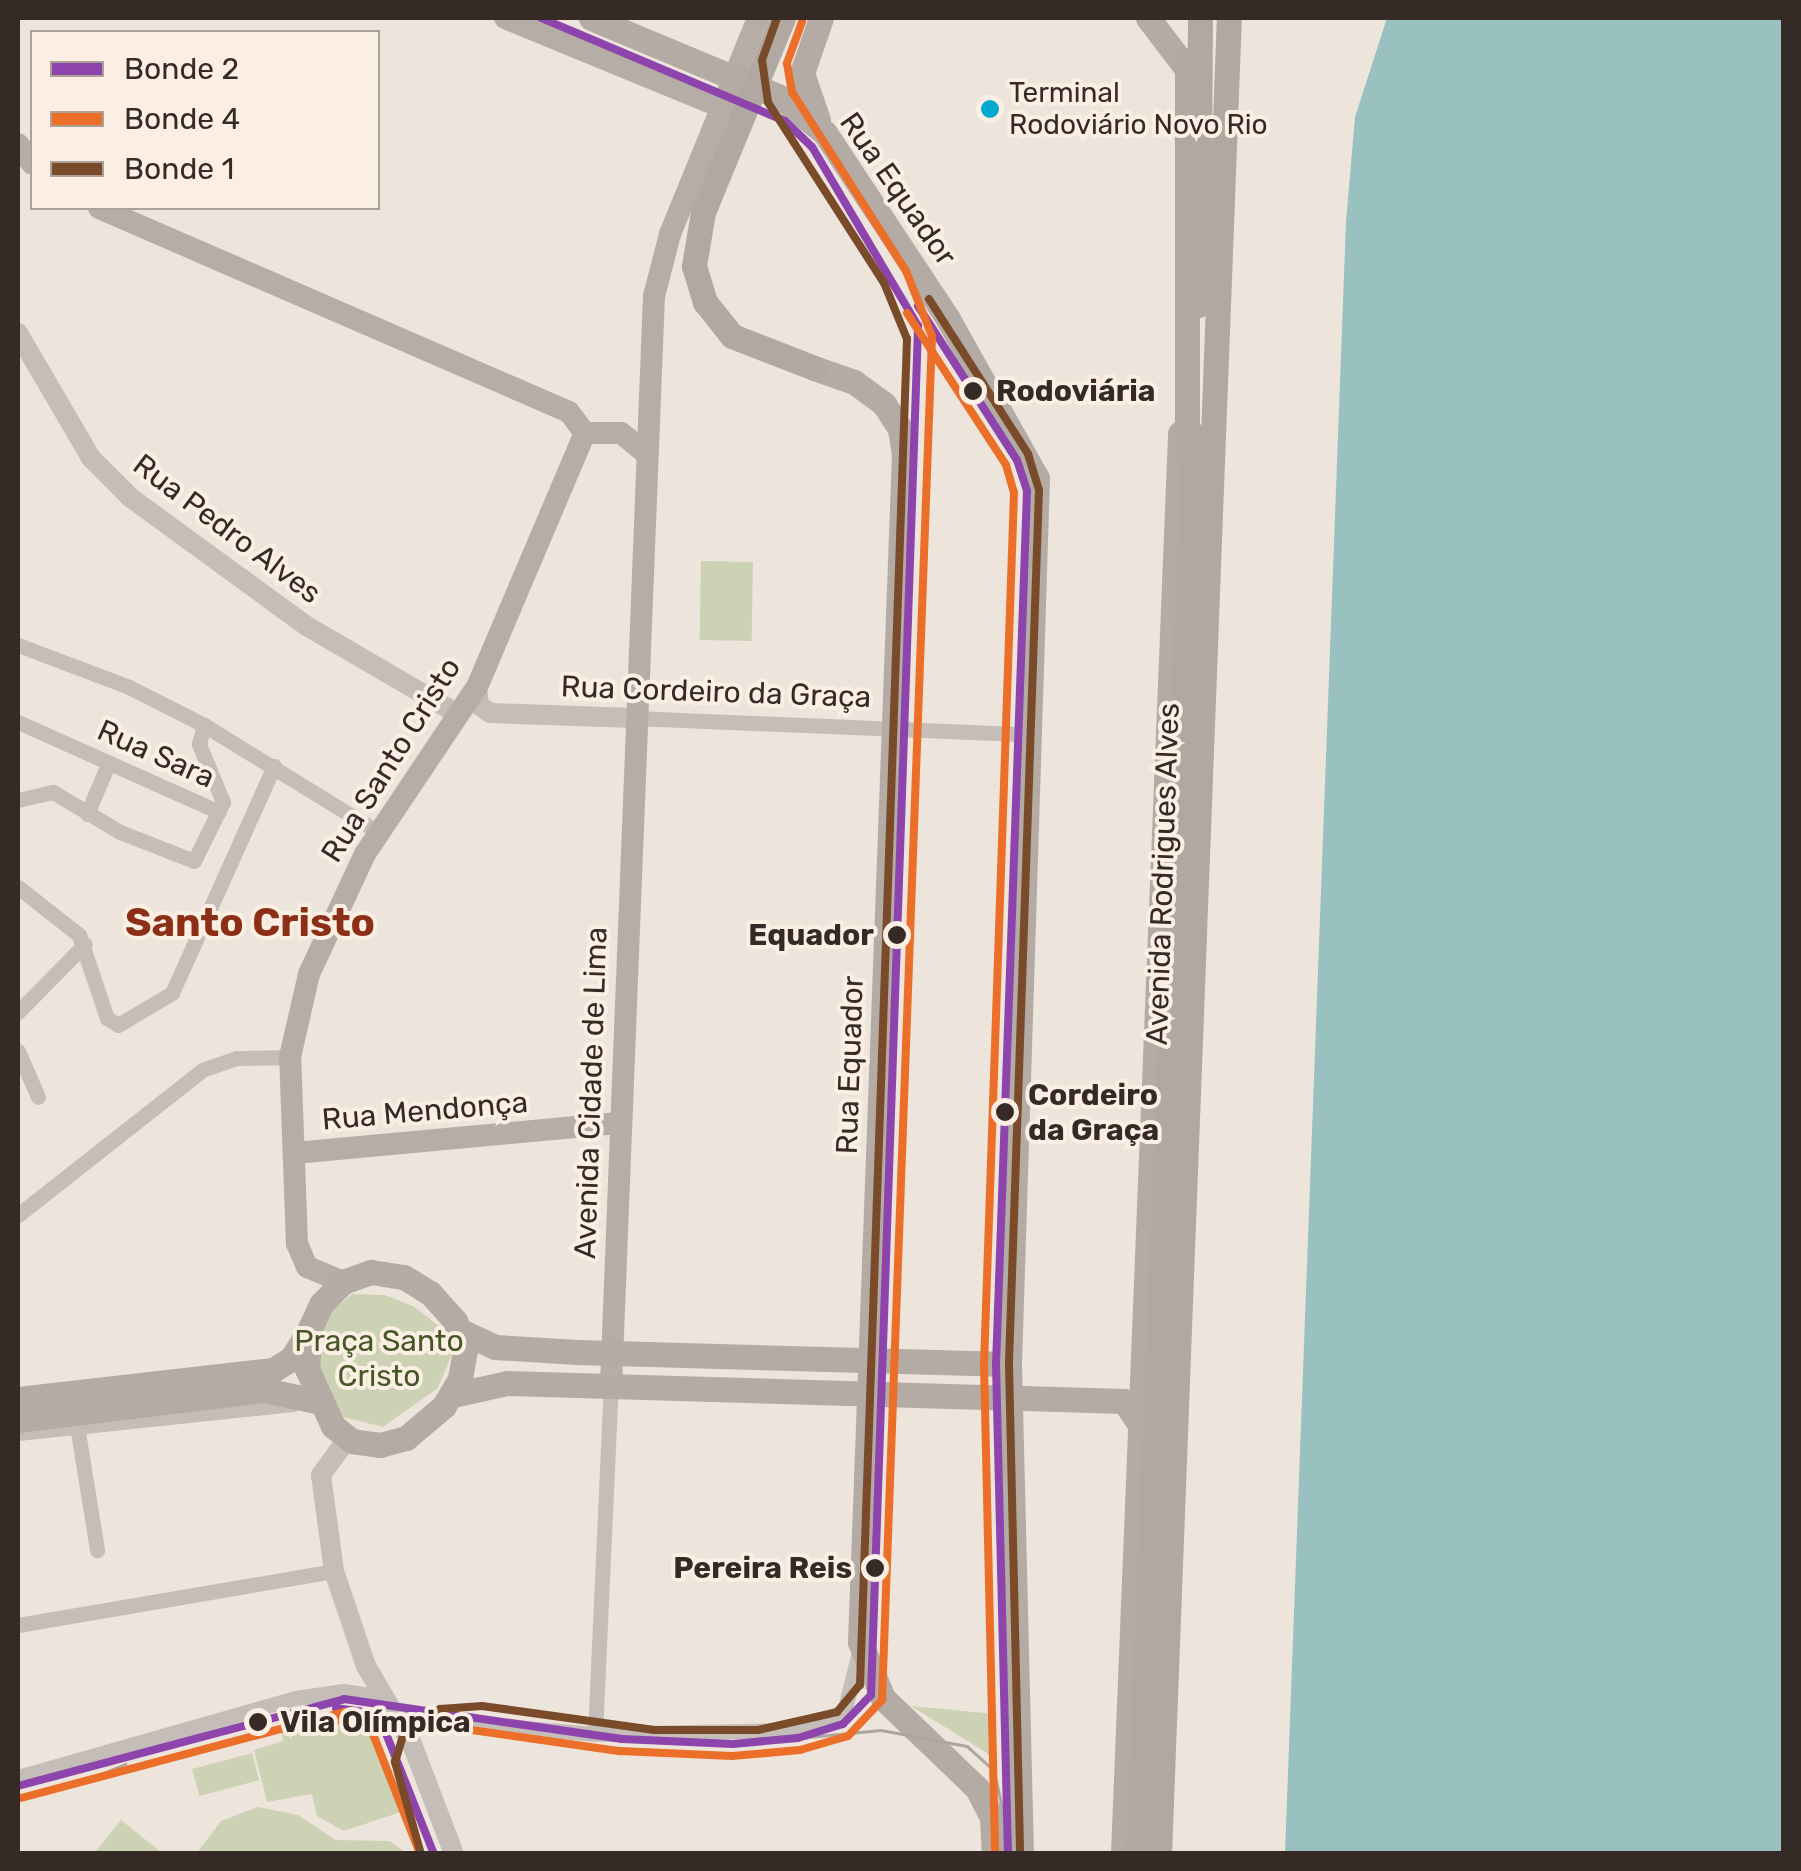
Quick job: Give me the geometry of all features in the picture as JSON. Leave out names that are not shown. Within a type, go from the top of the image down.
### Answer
[{"type":"highway","points":[[783,18],[703,212],[694,266],[709,310],[732,336],[814,368]]},
{"type":"highway","points":[[1185,18],[1191,146],[1186,456],[1189,552]]},
{"type":"highway","name":"Avenida Rodrigues Alves","points":[[1158,1854],[1229,18]]},
{"type":"highway","name":"Avenida Rodrigues Alves","points":[[1138,1854],[1202,193],[1200,29]]},
{"type":"main road","points":[[506,18],[721,107]]},
{"type":"main road","name":"Rua Equador","points":[[591,18],[792,104],[825,133],[948,318],[1037,478],[1032,735],[1009,1364],[1021,1854]]},
{"type":"main road","name":"Avenida Cidade de Lima","points":[[611,1385],[634,718],[657,276],[758,18]]},
{"type":"main road","points":[[822,18],[805,59],[804,89],[825,133]]},
{"type":"main road","points":[[1148,18],[1178,64],[1199,84]]},
{"type":"main road","name":"Avenida Rodrigues Alves","points":[[1123,1854],[1193,99],[1199,84],[1200,29]]},
{"type":"main road","points":[[104,210],[569,412],[585,433],[621,433],[646,453]]},
{"type":"main road","name":"Rua Equador","points":[[814,368],[868,390],[892,414],[902,437],[860,1642],[883,1698],[918,1736],[977,1788],[992,1818],[994,1854]]},
{"type":"main road","name":"Rua Santo Cristo","points":[[343,1282],[311,1269],[299,1256],[290,1056],[319,947],[378,832],[477,687],[585,433]]},
{"type":"main road","name":"Rua Mendonça","points":[[295,1153],[621,1124]]},
{"type":"main road","points":[[18,1398],[273,1370],[292,1358],[343,1282],[371,1272],[404,1277],[437,1299],[460,1331],[465,1357],[453,1395]]},
{"type":"main road","points":[[310,1328],[307,1369],[322,1411]]},
{"type":"main road","points":[[460,1331],[495,1347],[1009,1364]]},
{"type":"main road","points":[[18,1420],[73,1420],[273,1389],[322,1411],[348,1438],[380,1445],[402,1440],[453,1395],[489,1384],[1124,1401],[1140,1425]]},
{"type":"main road","points":[[1128,1738],[1142,1764]]},
{"type":"street","name":"Rua Pedro Alves","points":[[18,333],[91,458],[130,498],[305,625],[458,714]]},
{"type":"street","points":[[18,645],[129,687],[204,725]]},
{"type":"street","name":"Rua Cordeiro da Graça","points":[[477,687],[479,704],[490,712],[1032,735]]},
{"type":"street","name":"Rua Sara","points":[[18,722],[219,812],[223,796],[198,741],[204,725],[378,832]]},
{"type":"street","points":[[88,814],[109,762]]},
{"type":"street","points":[[18,888],[85,944],[113,1026],[172,993],[274,766]]},
{"type":"street","points":[[18,800],[48,790],[88,814],[191,861],[219,812]]},
{"type":"street","points":[[18,1012],[85,944]]},
{"type":"street","points":[[18,1051],[38,1097]]},
{"type":"street","points":[[18,1216],[202,1070],[238,1058],[290,1056]]},
{"type":"street","name":"Avenida Cidade de Lima","points":[[595,1734],[611,1385]]},
{"type":"street","points":[[18,1433],[73,1420],[96,1550]]},
{"type":"street","points":[[348,1438],[321,1475],[334,1571],[380,1696],[396,1717],[454,1854]]},
{"type":"street","points":[[18,1626],[334,1571]]},
{"type":"street","points":[[396,1717],[595,1734],[771,1732],[828,1720],[852,1701],[860,1642]]},
{"type":"street","points":[[18,1777],[296,1698],[343,1691],[380,1696]]},
{"type":"green space","points":[[701,561],[753,562],[752,641],[700,640]]},
{"type":"green space","name":"Praça Santo Cristo","points":[[352,1294],[385,1295],[413,1306],[445,1331],[454,1349],[438,1388],[383,1427],[343,1417],[321,1390],[317,1340],[326,1316]]},
{"type":"green space","points":[[911,1706],[995,1714],[995,1765],[987,1753]]},
{"type":"green space","points":[[319,1715],[347,1715],[372,1733],[404,1811],[344,1831],[317,1816],[312,1794],[267,1802],[254,1750],[283,1741],[280,1726]]},
{"type":"green space","points":[[252,1753],[259,1780],[199,1796],[192,1769]]},
{"type":"green space","points":[[258,1807],[298,1815],[336,1840],[390,1841],[406,1853],[196,1854],[221,1821]]},
{"type":"green space","points":[[121,1820],[162,1853],[94,1853]]},
{"type":"water","points":[[1387,18],[1783,18],[1783,1853],[1285,1853],[1346,222],[1355,117]]},
{"type":"tram line","name":"2","points":[[18,1786],[344,1699],[622,1739],[733,1744],[798,1738],[843,1724],[871,1695],[918,326],[812,147],[785,121],[541,18]]},
{"type":"tram line","name":"1","points":[[421,1854],[395,1762],[403,1736],[440,1709],[482,1706],[654,1730],[758,1730],[837,1712],[860,1685],[907,339],[884,283],[768,102],[762,60],[777,18]]},
{"type":"tram line","name":"4","points":[[21,1798],[345,1712],[620,1751],[732,1756],[800,1750],[848,1736],[882,1700],[932,336],[906,271],[792,92],[787,63],[802,22]]},
{"type":"tram line","name":"1","points":[[929,299],[1028,454],[1039,490],[1009,1364],[1020,1854]]},
{"type":"tram line","name":"2","points":[[918,306],[1017,460],[1027,491],[996,1364],[1008,1854]]},
{"type":"tram line","name":"4","points":[[907,313],[1006,465],[1014,493],[984,1364],[995,1854]]},
{"type":"tram line","name":"2","points":[[336,1708],[366,1712],[383,1726],[434,1854]]},
{"type":"tram line","name":"4","points":[[334,1720],[361,1724],[373,1734],[420,1854]]},
{"type":"tram line","points":[[798,1738],[881,1730],[967,1746],[994,1770],[1007,1828]]},
{"type":"tram line","points":[[91,1778],[125,1764]]},
{"type":"place","name":"Terminal Rodoviário Novo Rio","points":[[990,109]]},
{"type":"place","name":"Rodoviária","points":[[973,391]]},
{"type":"place","name":"Equador","points":[[897,935]]},
{"type":"place","name":"Cordeiro da Graça","points":[[1005,1112]]},
{"type":"place","name":"Pereira Reis","points":[[875,1568]]},
{"type":"place","name":"Vila Olímpica","points":[[258,1722]]},
{"type":"district","name":"Santo Cristo","points":[[250,923]]}]
